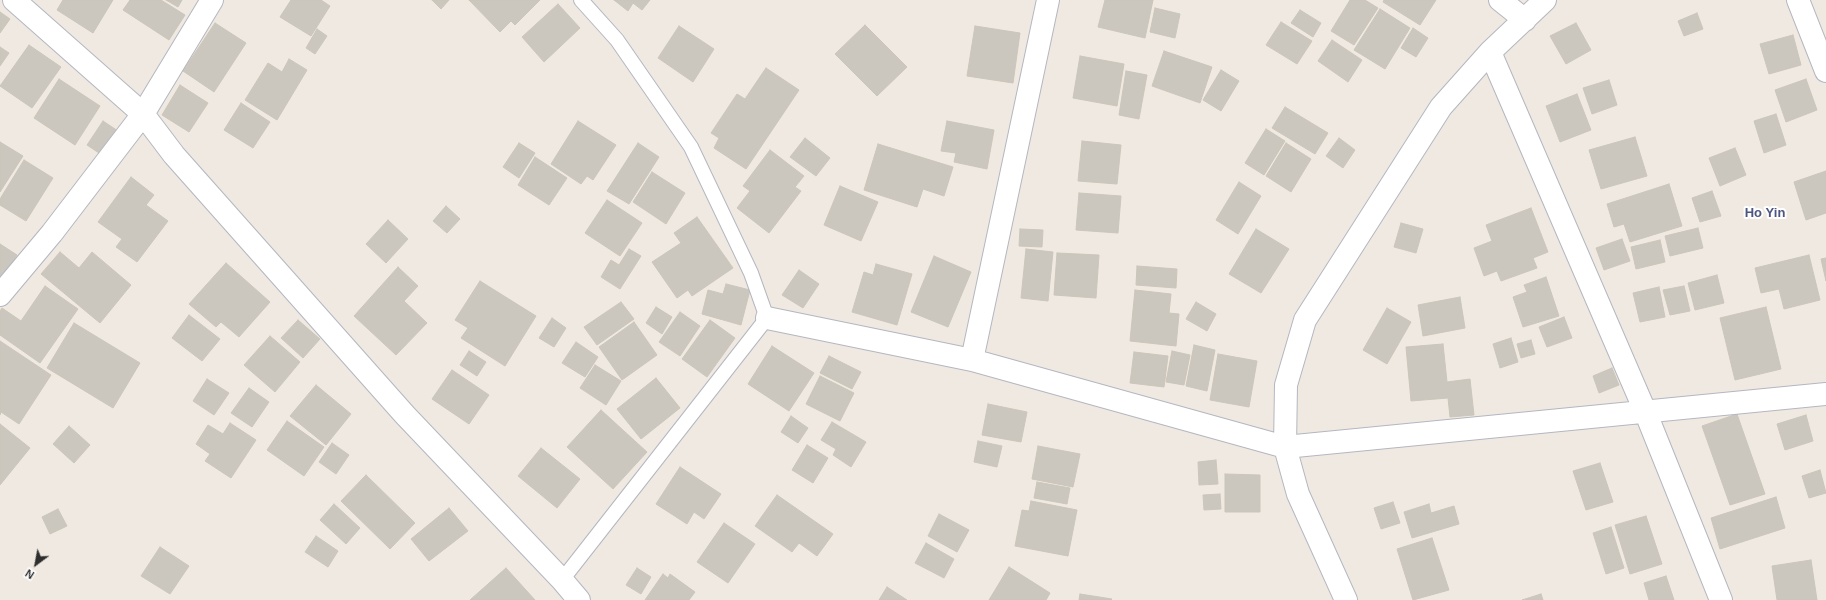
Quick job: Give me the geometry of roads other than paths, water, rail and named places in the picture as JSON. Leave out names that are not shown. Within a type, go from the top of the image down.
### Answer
[{"type":"street","points":[[14,0],[143,114],[174,155],[405,415],[562,580],[579,600]]},
{"type":"street","points":[[0,295],[52,233],[143,114],[212,0]]},
{"type":"street","points":[[972,360],[1048,0]]},
{"type":"street","points":[[1500,0],[1525,20]]},
{"type":"street","points":[[1346,600],[1298,494],[1285,447],[1286,385],[1305,320],[1441,107],[1490,52],[1525,20],[1544,0]]},
{"type":"street","points":[[1798,0],[1826,71]]},
{"type":"street","points":[[1490,52],[1645,411],[1721,600]]},
{"type":"street","points":[[767,318],[972,360],[1285,447],[1826,394]]},
{"type":"lane","points":[[562,580],[767,318],[751,273],[691,147],[617,40],[581,0]]},
{"type":"district","name":"Ho Yin","points":[[1765,213]]}]
